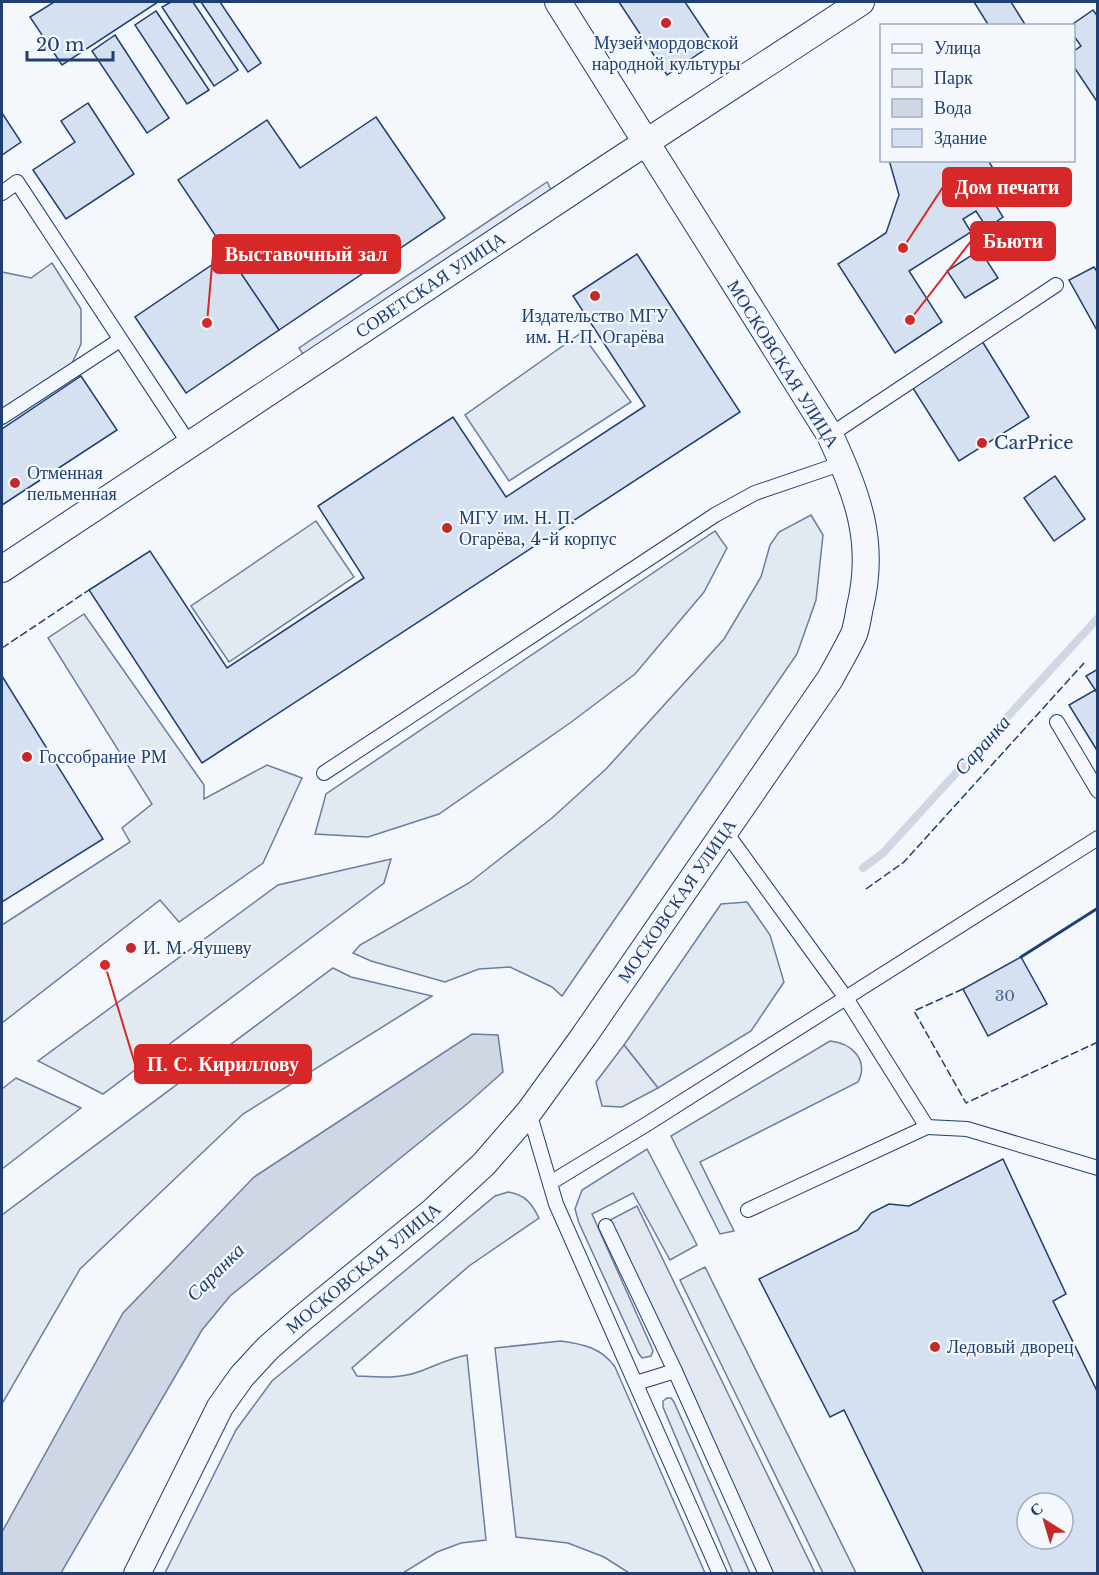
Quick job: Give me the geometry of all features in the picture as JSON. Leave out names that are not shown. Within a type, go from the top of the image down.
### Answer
[{"type":"street","name":"МОСКОВСКАЯ УЛИЦА","points":[[137,1574],[216,1416],[242,1376],[268,1348],[300,1320],[433,1211],[476,1172],[529,1112],[830,679],[854,633],[864,592],[867,557],[862,517],[843,462],[830,435],[558,2]]},
{"type":"street","name":"СОВЕТСКАЯ УЛИЦА","points":[[2,569],[861,2]]},
{"type":"lane","points":[[2,193],[17,182],[190,445]]},
{"type":"lane","points":[[830,435],[1056,285]]},
{"type":"lane","points":[[2,417],[120,340]]},
{"type":"lane","points":[[324,773],[715,515],[755,493],[843,462]]},
{"type":"lane","points":[[1058,722],[1098,791]]},
{"type":"lane","points":[[725,831],[846,998],[927,1127]]},
{"type":"lane","points":[[550,1183],[1098,838]]},
{"type":"lane","points":[[529,1112],[556,1204],[720,1574]]},
{"type":"lane","points":[[747,1210],[927,1127],[967,1129],[1098,1168]]},
{"type":"lane","points":[[606,1226],[675,1371],[766,1574]]},
{"type":"lane","points":[[636,1383],[675,1371]]},
{"type":"green space","points":[[52,263],[81,309],[81,344],[67,374],[2,417],[2,272],[31,278]]},
{"type":"green space","points":[[581,333],[631,402],[509,481],[465,415]]},
{"type":"green space","points":[[811,515],[823,535],[816,600],[797,654],[562,996],[552,987],[510,967],[479,969],[445,982],[371,961],[353,953],[360,945],[469,883],[552,818],[606,769],[724,639],[761,577],[770,545],[779,532]]},
{"type":"green space","points":[[316,521],[354,577],[229,662],[191,606]]},
{"type":"green space","points":[[715,531],[727,548],[704,592],[635,674],[570,723],[439,814],[368,837],[315,834],[326,794]]},
{"type":"green space","points":[[84,614],[204,785],[204,799],[267,765],[302,778],[263,863],[179,922],[160,900],[2,1023],[2,925],[130,842],[122,828],[152,804],[48,638]]},
{"type":"green space","points":[[391,859],[384,883],[103,1094],[38,1061],[278,885]]},
{"type":"green space","points":[[747,902],[770,935],[784,982],[751,1031],[658,1088],[624,1045],[721,904]]},
{"type":"green space","points":[[333,968],[351,977],[432,996],[243,1114],[80,1269],[2,1404],[2,1215]]},
{"type":"green space","points":[[830,1041],[845,1045],[856,1054],[861,1067],[858,1082],[700,1162],[734,1231],[720,1234],[671,1136]]},
{"type":"green space","points":[[16,1078],[81,1108],[2,1169],[2,1089]]},
{"type":"green space","points":[[647,1149],[697,1245],[670,1260],[633,1193],[592,1214],[653,1351],[651,1356],[642,1358],[579,1223],[575,1209],[582,1190]]},
{"type":"green space","points":[[508,1192],[527,1200],[539,1218],[469,1266],[352,1368],[357,1376],[396,1377],[467,1355],[486,1540],[461,1543],[437,1552],[403,1573],[165,1573],[236,1430],[272,1381],[495,1196]]},
{"type":"green space","points":[[705,1267],[856,1573],[823,1573],[680,1280]]},
{"type":"green space","points":[[561,1341],[598,1351],[615,1367],[705,1573],[629,1573],[604,1557],[568,1543],[516,1537],[495,1348]]},
{"type":"green space","points":[[671,1398],[674,1402],[750,1573],[733,1573],[663,1407],[663,1401]]},
{"type":"shaded area","points":[[547,182],[562,210],[315,372],[299,348]]},
{"type":"shaded area","points":[[624,1045],[658,1088],[622,1107],[602,1106],[596,1082]]},
{"type":"shaded area","points":[[637,1206],[815,1573],[772,1573],[610,1220]]},
{"type":"water","points":[[472,1034],[498,1035],[503,1072],[467,1104],[230,1296],[202,1330],[61,1573],[2,1573],[2,1532],[123,1313],[254,1177]]},
{"type":"building","points":[[54,2],[158,2],[62,65],[30,17]]},
{"type":"building","points":[[171,2],[193,2],[238,70],[214,86],[162,7]]},
{"type":"building","points":[[201,2],[220,2],[261,63],[248,72]]},
{"type":"building","name":"Музей мордовской народной культуры","points":[[619,2],[685,2],[713,44],[667,75]]},
{"type":"building","points":[[974,2],[1011,2],[1025,24],[988,24]]},
{"type":"building","points":[[1093,10],[1098,17],[1098,103],[1075,68],[1075,50],[1081,46],[1075,37],[1075,24],[1073,24]]},
{"type":"building","points":[[156,11],[209,90],[187,104],[135,25]]},
{"type":"building","points":[[115,35],[169,118],[147,133],[92,51]]},
{"type":"building","points":[[88,103],[134,174],[66,219],[33,170],[75,142],[61,121]]},
{"type":"building","points":[[2,113],[21,142],[2,155]]},
{"type":"building","points":[[376,117],[445,218],[279,330],[178,180],[267,120],[300,168]]},
{"type":"building","points":[[890,162],[989,162],[994,170],[987,175],[998,193],[991,198],[1003,217],[987,228],[976,211],[963,219],[971,232],[909,271],[942,322],[895,353],[838,264],[886,233],[899,195]]},
{"type":"building","points":[[980,250],[998,278],[965,298],[947,271]]},
{"type":"building","points":[[228,254],[279,330],[186,393],[135,317]]},
{"type":"building","name":"МГУ им. Н. П. Огарёва, 4-й корпус","points":[[637,254],[740,412],[202,763],[89,590],[150,551],[227,668],[364,578],[318,506],[453,417],[506,497],[645,406],[573,296]]},
{"type":"building","points":[[1094,267],[1098,273],[1098,332],[1069,280]]},
{"type":"building","points":[[982,341],[1029,417],[959,461],[911,385]]},
{"type":"building","points":[[81,376],[117,430],[2,505],[2,429]]},
{"type":"building","points":[[1055,476],[1085,519],[1054,541],[1024,498]]},
{"type":"building","points":[[1098,669],[1098,694],[1086,676]]},
{"type":"building","name":"Госсобрание РМ","points":[[2,676],[103,839],[2,902]]},
{"type":"building","points":[[1095,690],[1098,694],[1098,752],[1069,705]]},
{"type":"building","points":[[1021,957],[1047,1004],[988,1036],[963,989]]},
{"type":"building","name":"Ледовый дворец","points":[[1003,1159],[1066,1294],[1053,1301],[1098,1393],[1098,1574],[924,1574],[844,1410],[830,1417],[759,1279],[858,1230],[871,1213],[889,1204],[909,1206]]},
{"type":"waterway","name":"Саранка","points":[[863,868],[883,853],[1098,618]]},
{"type":"fence","points":[[2,648],[89,590]]},
{"type":"fence","points":[[866,889],[904,862],[1084,663]]},
{"type":"fence","points":[[963,989],[914,1011],[966,1103],[1098,1042]]},
{"type":"wall","points":[[1021,957],[1098,908]]},
{"type":"place","name":"Музей мордовской народной культуры","points":[[666,23]]},
{"type":"place","name":"Дом печати","points":[[903,248]]},
{"type":"place","name":"Издательство МГУ им. Н. П. Огарёва","points":[[595,296]]},
{"type":"place","name":"Бьюти","points":[[910,320]]},
{"type":"place","name":"Выставочный зал","points":[[207,323]]},
{"type":"place","name":"CarPrice","points":[[982,443]]},
{"type":"place","name":"Отменная пельменная","points":[[15,483]]},
{"type":"place","name":"МГУ им. Н. П. Огарёва, 4-й корпус","points":[[447,528]]},
{"type":"place","name":"Госсобрание РМ","points":[[27,757]]},
{"type":"place","name":"И. М. Яушеву","points":[[131,948]]},
{"type":"place","name":"П. С. Кириллову","points":[[105,965]]},
{"type":"place","name":"Ледовый дворец","points":[[935,1347]]}]
